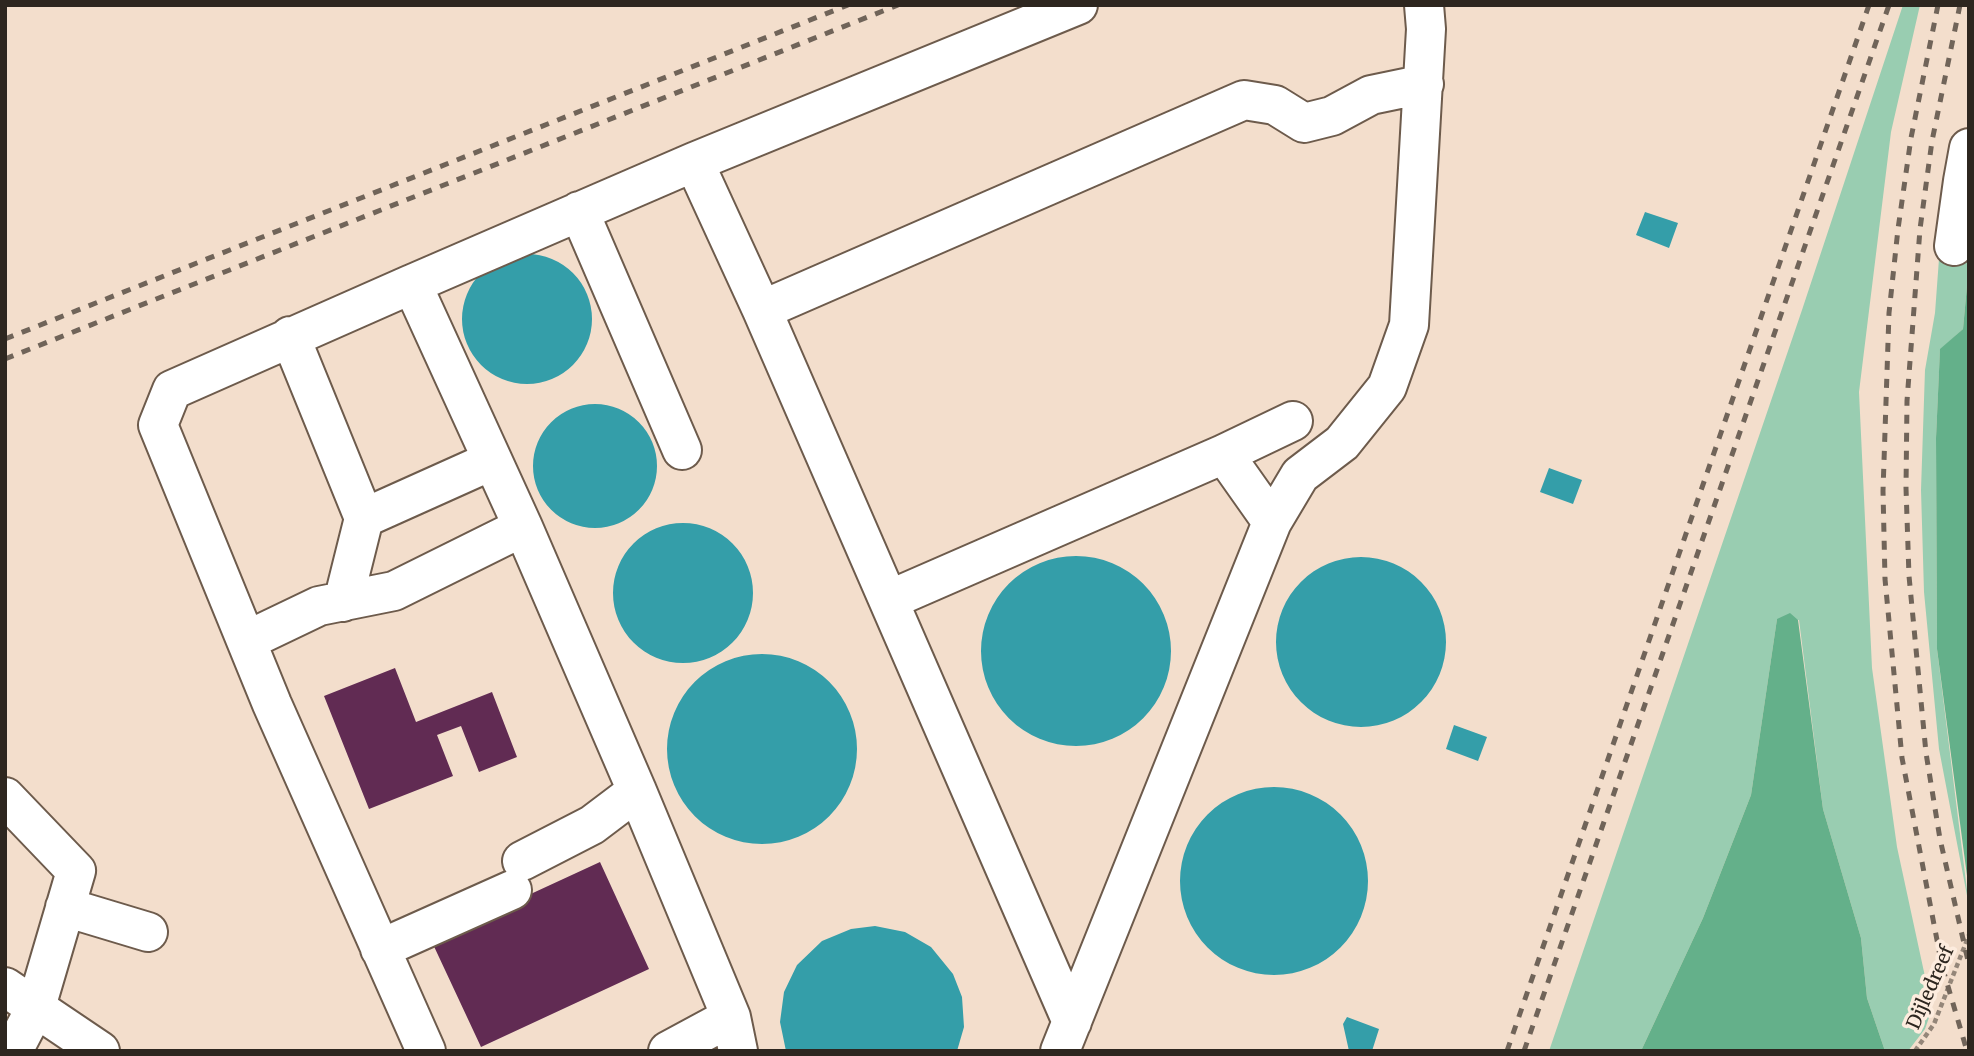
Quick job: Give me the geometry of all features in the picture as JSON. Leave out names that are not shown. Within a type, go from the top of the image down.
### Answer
[{"type":"lane","points":[[426,1051],[272,704],[158,425],[172,390],[290,336],[694,162],[1078,5]]},
{"type":"lane","points":[[1066,1036],[1272,522],[1300,475],[1342,443],[1387,387],[1409,325],[1424,84],[1424,5]]},
{"type":"lane","points":[[762,310],[1244,100],[1275,105],[1304,123],[1332,116],[1371,95],[1424,84]]},
{"type":"lane","points":[[694,162],[889,600],[1066,1036]]},
{"type":"lane","points":[[1954,246],[1967,168]]},
{"type":"lane","points":[[579,211],[682,450]]},
{"type":"lane","points":[[412,284],[523,527],[637,791],[735,1034],[667,1051]]},
{"type":"lane","points":[[290,336],[364,518],[343,602]]},
{"type":"lane","points":[[889,600],[1224,454],[1293,421]]},
{"type":"lane","points":[[1224,454],[1272,522]]},
{"type":"lane","points":[[364,518],[491,461]]},
{"type":"lane","points":[[248,640],[319,606],[394,591],[523,527]]},
{"type":"lane","points":[[380,949],[517,876],[637,791]]},
{"type":"lane","points":[[5,797],[76,872],[65,907],[20,997],[13,1051]]},
{"type":"lane","points":[[65,907],[148,932]]},
{"type":"lane","points":[[20,997],[100,1051]]},
{"type":"path","name":"Dijledreef","points":[[1915,1051],[1934,1024],[1969,935]]},
{"type":"green space","points":[[1903,5],[1920,5],[1891,132],[1859,392],[1872,668],[1897,847],[1932,1009],[1925,1029],[1908,1051],[1885,1051],[1867,998],[1861,938],[1823,809],[1799,620],[1777,619],[1751,795],[1703,918],[1641,1051],[1549,1051],[1802,310]]},
{"type":"green space","points":[[1944,191],[1969,207],[1969,264],[1963,329],[1940,350],[1936,438],[1937,649],[1969,906],[1939,749],[1924,592],[1921,490],[1925,370],[1935,313]]},
{"type":"green space","points":[[1969,264],[1969,891],[1937,649],[1936,438],[1940,349],[1963,329]]},
{"type":"green space","points":[[1790,613],[1798,620],[1823,809],[1861,938],[1867,998],[1885,1051],[1641,1051],[1703,918],[1751,795],[1777,619]]},
{"type":"water","points":[[1645,212],[1678,223],[1669,248],[1636,235]]},
{"type":"water","points":[[527,254],[552,259],[573,273],[587,294],[592,319],[587,344],[573,365],[552,379],[527,384],[502,379],[481,365],[467,344],[462,319],[467,294],[481,273],[502,259]]},
{"type":"water","points":[[595,404],[619,409],[639,422],[652,442],[657,466],[652,490],[639,510],[619,523],[595,528],[571,523],[551,510],[538,490],[533,466],[538,442],[551,422],[571,409]]},
{"type":"water","points":[[1549,468],[1582,480],[1573,504],[1540,492]]},
{"type":"water","points":[[683,523],[710,528],[733,543],[748,566],[753,593],[748,620],[733,643],[710,658],[683,663],[656,658],[633,643],[618,620],[613,593],[618,566],[633,543],[656,528]]},
{"type":"water","points":[[1076,556],[1095,557],[1113,563],[1143,584],[1164,614],[1170,632],[1170,670],[1164,688],[1143,718],[1113,739],[1095,745],[1076,746],[1057,745],[1039,739],[1009,718],[988,688],[982,670],[981,651],[982,632],[988,614],[1009,584],[1039,563],[1057,557]]},
{"type":"water","points":[[1361,557],[1393,564],[1408,571],[1421,582],[1432,595],[1439,610],[1446,642],[1439,674],[1432,689],[1421,702],[1408,713],[1393,720],[1361,727],[1329,720],[1314,713],[1301,702],[1290,689],[1283,674],[1276,642],[1283,610],[1290,595],[1301,582],[1314,571],[1329,564]]},
{"type":"water","points":[[762,654],[798,662],[815,670],[829,682],[841,696],[849,713],[857,749],[849,785],[841,802],[829,816],[815,828],[798,836],[762,844],[726,836],[709,828],[695,816],[683,802],[675,785],[667,749],[675,713],[683,696],[695,682],[709,670],[726,662]]},
{"type":"water","points":[[1454,725],[1487,737],[1478,761],[1446,749]]},
{"type":"water","points":[[1274,787],[1310,794],[1340,815],[1361,845],[1368,881],[1361,917],[1340,947],[1310,968],[1274,975],[1238,968],[1208,947],[1187,917],[1180,881],[1187,845],[1208,815],[1238,794]]},
{"type":"water","points":[[875,926],[905,932],[931,947],[953,974],[962,997],[964,1027],[957,1051],[786,1051],[780,1022],[784,992],[797,965],[822,941],[851,929]]},
{"type":"water","points":[[1347,1017],[1379,1029],[1372,1051],[1349,1051],[1343,1024]]},
{"type":"pier","points":[[1969,944],[1969,1051],[1945,1051],[1936,1021]]},
{"type":"building","points":[[395,668],[416,722],[492,692],[517,757],[479,772],[461,726],[437,735],[453,776],[369,809],[324,696]]},
{"type":"building","points":[[600,862],[649,969],[481,1047],[431,940]]},
{"type":"railway","points":[[5,339],[848,5]]},
{"type":"railway","points":[[5,359],[898,5]]},
{"type":"railway","points":[[1507,1051],[1869,5]]},
{"type":"railway","points":[[1524,1051],[1889,5]]},
{"type":"railway","points":[[1938,5],[1911,138],[1889,313],[1883,491],[1885,579],[1902,758],[1942,966],[1967,1051]]},
{"type":"railway","points":[[1960,5],[1932,141],[1920,229],[1907,401],[1906,488],[1909,576],[1926,753],[1940,839],[1969,965]]}]
